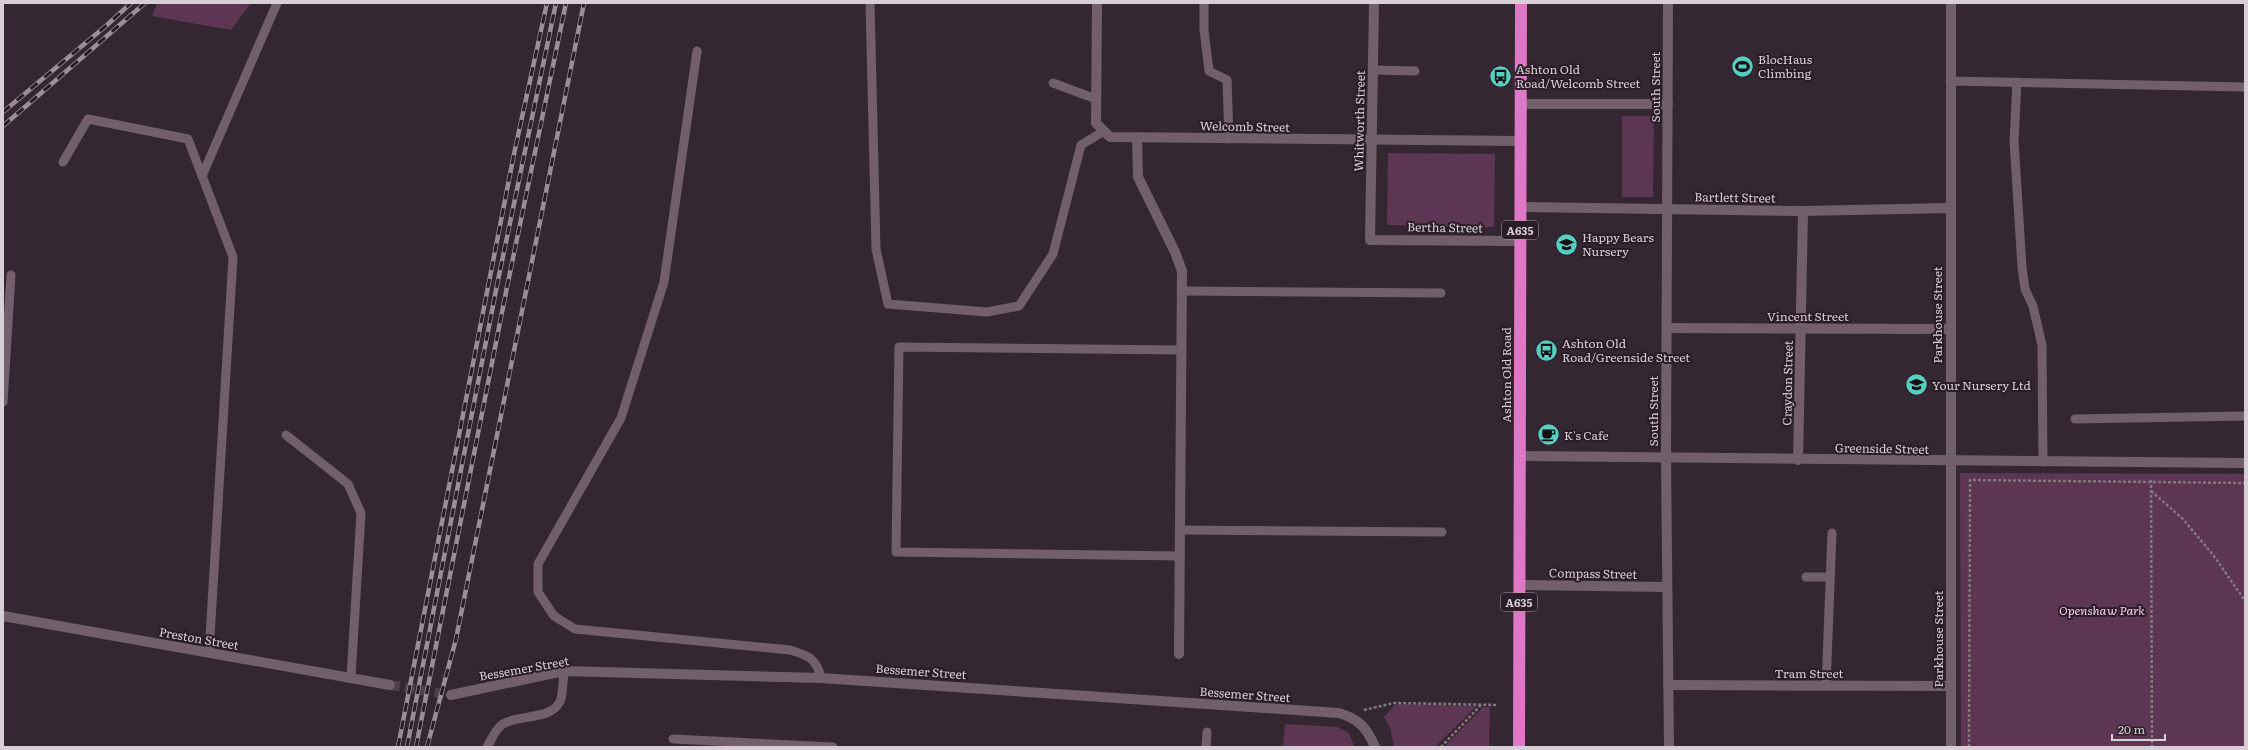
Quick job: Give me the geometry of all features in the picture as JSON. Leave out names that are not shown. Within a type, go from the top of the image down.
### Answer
[{"type":"highway","name":"Ashton Old Road","points":[[1519,747],[1521,3]]},
{"type":"street","points":[[1097,3],[1096,123],[1104,131]]},
{"type":"street","name":"Whitworth Street","points":[[1370,240],[1374,3]]},
{"type":"street","name":"South Street","points":[[1668,3],[1666,587],[1669,747]]},
{"type":"street","name":"Parkhouse Street","points":[[1951,3],[1951,747]]},
{"type":"street","points":[[1520,104],[1668,104]]},
{"type":"street","name":"Welcomb Street","points":[[1104,131],[1110,137],[1137,138],[1520,141]]},
{"type":"street","points":[[1137,138],[1138,177],[1175,252],[1182,271],[1179,654]]},
{"type":"street","name":"Bartlett Street","points":[[1520,207],[1803,211],[1950,208]]},
{"type":"street","name":"Craydon Street","points":[[1798,460],[1803,211]]},
{"type":"street","name":"Bertha Street","points":[[1370,240],[1520,241]]},
{"type":"street","name":"Vincent Street","points":[[1667,328],[1950,329]]},
{"type":"street","name":"Greenside Street","points":[[1519,456],[1798,460],[2245,463]]},
{"type":"street","name":"Compass Street","points":[[1519,585],[1666,587]]},
{"type":"street","name":"Preston Street","points":[[3,616],[390,685]]},
{"type":"street","name":"Bessemer Street","points":[[451,695],[564,671],[821,678],[1345,715],[1362,723],[1375,747]]},
{"type":"street","name":"Tram Street","points":[[1668,685],[1951,686]]},
{"type":"lane","points":[[202,176],[277,3]]},
{"type":"lane","points":[[870,3],[876,249],[888,304],[987,312],[1019,306],[1053,254],[1080,145],[1104,131]]},
{"type":"lane","points":[[1204,3],[1204,30],[1209,71],[1227,80],[1229,139]]},
{"type":"lane","points":[[697,51],[664,282],[621,418],[538,564],[538,592],[554,616],[575,629],[790,650],[804,654],[818,665],[821,678]]},
{"type":"lane","points":[[1373,70],[1415,71]]},
{"type":"lane","points":[[1950,80],[2245,87]]},
{"type":"lane","points":[[2017,82],[2014,141],[2022,267],[2025,289],[2033,306],[2042,345],[2043,462]]},
{"type":"lane","points":[[1053,83],[1096,99]]},
{"type":"lane","points":[[63,162],[88,119],[188,139],[233,257],[209,653]]},
{"type":"lane","points":[[3,402],[11,275]]},
{"type":"lane","points":[[1182,291],[1441,293]]},
{"type":"lane","points":[[1180,556],[896,552],[899,347],[1182,350]]},
{"type":"lane","points":[[2075,419],[2245,416]]},
{"type":"lane","points":[[286,435],[348,484],[360,513],[351,677]]},
{"type":"lane","points":[[1180,530],[1442,532]]},
{"type":"lane","points":[[1826,686],[1832,533]]},
{"type":"lane","points":[[1806,577],[1830,577]]},
{"type":"lane","points":[[487,747],[498,729],[504,723],[540,715],[554,708],[561,700],[564,671]]},
{"type":"lane","points":[[1206,747],[1207,732]]},
{"type":"lane","points":[[673,738],[717,744],[833,747]]},
{"type":"path","points":[[2151,463],[2152,747]]},
{"type":"path","points":[[1969,747],[1970,480],[2151,480],[2245,483]]},
{"type":"path","points":[[2151,491],[2182,518],[2214,556],[2245,601]]},
{"type":"path","points":[[1345,715],[1394,703],[1498,705]]},
{"type":"path","points":[[1441,747],[1481,705]]},
{"type":"green space","points":[[157,3],[251,3],[231,30],[152,16]]},
{"type":"green space","points":[[1622,116],[1654,116],[1653,197],[1622,197]]},
{"type":"green space","points":[[1388,153],[1495,154],[1494,227],[1387,225]]},
{"type":"green space","name":"Openshaw Park","points":[[1960,473],[2245,474],[2245,747],[1961,747]]},
{"type":"green space","points":[[1396,704],[1477,706],[1435,747],[1394,747],[1390,727],[1384,717]]},
{"type":"green space","points":[[1483,707],[1490,707],[1489,747],[1444,747]]},
{"type":"green space","points":[[1285,724],[1337,727],[1348,732],[1355,747],[1283,747]]},
{"type":"tunnel","points":[[390,685],[451,695]]},
{"type":"railway","points":[[3,112],[131,3]]},
{"type":"railway","points":[[3,126],[145,3]]},
{"type":"railway","points":[[398,747],[514,154],[547,3]]},
{"type":"railway","points":[[407,747],[497,285],[556,3]]},
{"type":"railway","points":[[416,747],[507,287],[566,3]]},
{"type":"railway","points":[[427,747],[456,639],[584,3]]},
{"type":"place","name":"BlocHaus Climbing","points":[[1742,66]]},
{"type":"place","name":"Ashton Old Road/Welcomb Street","points":[[1501,76]]},
{"type":"place","name":"Happy Bears Nursery","points":[[1567,244]]},
{"type":"place","name":"Ashton Old Road/Greenside Street","points":[[1547,350]]},
{"type":"place","name":"Your Nursery Ltd","points":[[1916,385]]},
{"type":"place","name":"K's Cafe","points":[[1548,435]]}]
